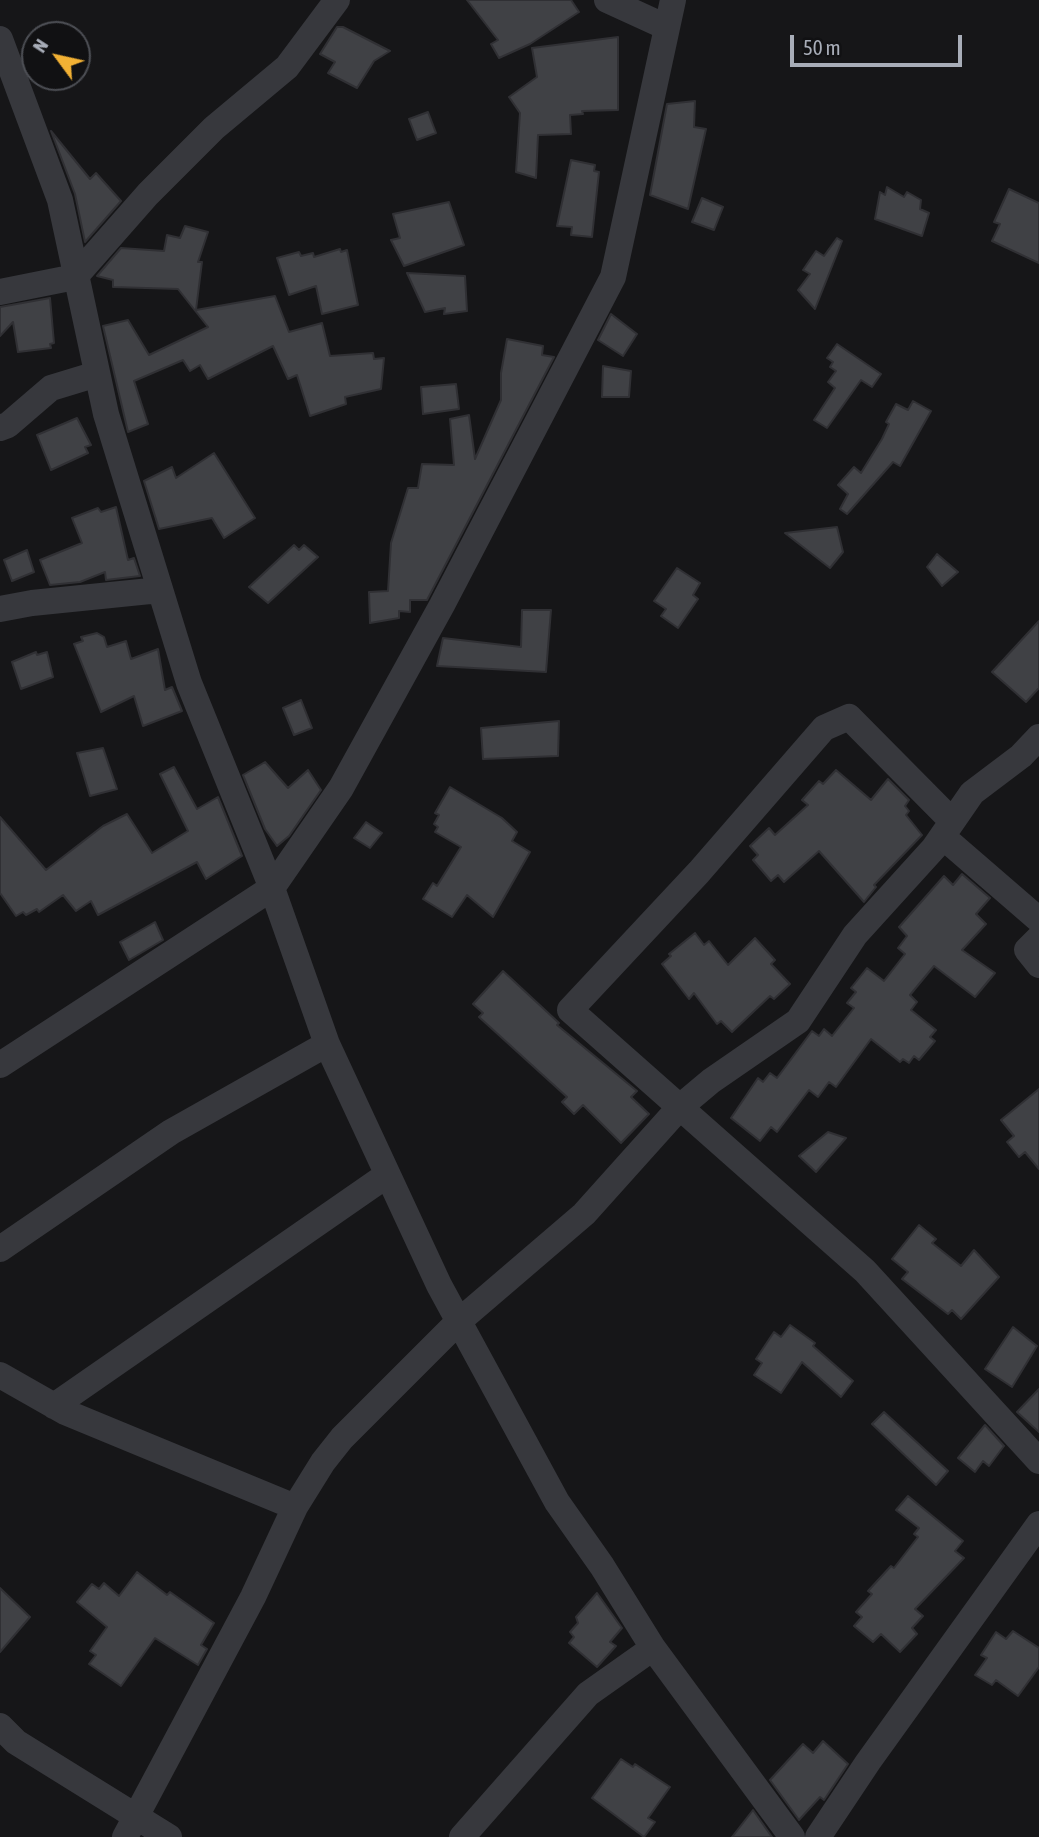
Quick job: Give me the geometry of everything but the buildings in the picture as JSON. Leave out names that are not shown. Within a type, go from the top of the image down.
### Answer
[{"type":"street","points":[[0,292],[75,277],[148,194],[215,128],[287,67],[337,0]]},
{"type":"street","points":[[607,0],[666,27]]},
{"type":"street","points":[[0,1065],[272,888],[341,788],[379,722],[613,277],[673,0]]},
{"type":"street","points":[[0,39],[60,200],[97,374],[189,683],[272,888],[327,1044],[458,1322],[557,1502],[603,1566],[653,1648],[792,1837]]},
{"type":"street","points":[[0,428],[8,425],[51,388],[97,374]]},
{"type":"street","points":[[0,609],[32,603],[160,590]]},
{"type":"street","points":[[1039,920],[947,828],[849,717],[824,728],[699,872],[570,1010],[865,1271],[1039,1461]]},
{"type":"street","points":[[130,1826],[253,1597],[295,1507],[323,1462],[342,1438],[458,1322],[584,1214],[680,1108],[711,1081],[798,1021],[855,935],[871,915],[891,899],[972,793],[1021,755],[1039,737]]},
{"type":"street","points":[[1039,939],[1027,950],[1039,965]]},
{"type":"street","points":[[0,1249],[171,1132],[327,1044]]},
{"type":"street","points":[[54,1406],[387,1175]]},
{"type":"street","points":[[0,1376],[54,1406],[295,1507]]},
{"type":"street","points":[[818,1837],[883,1740],[1039,1524]]},
{"type":"street","points":[[462,1837],[588,1694],[653,1648]]},
{"type":"street","points":[[0,1726],[16,1742],[130,1826],[169,1837]]}]
